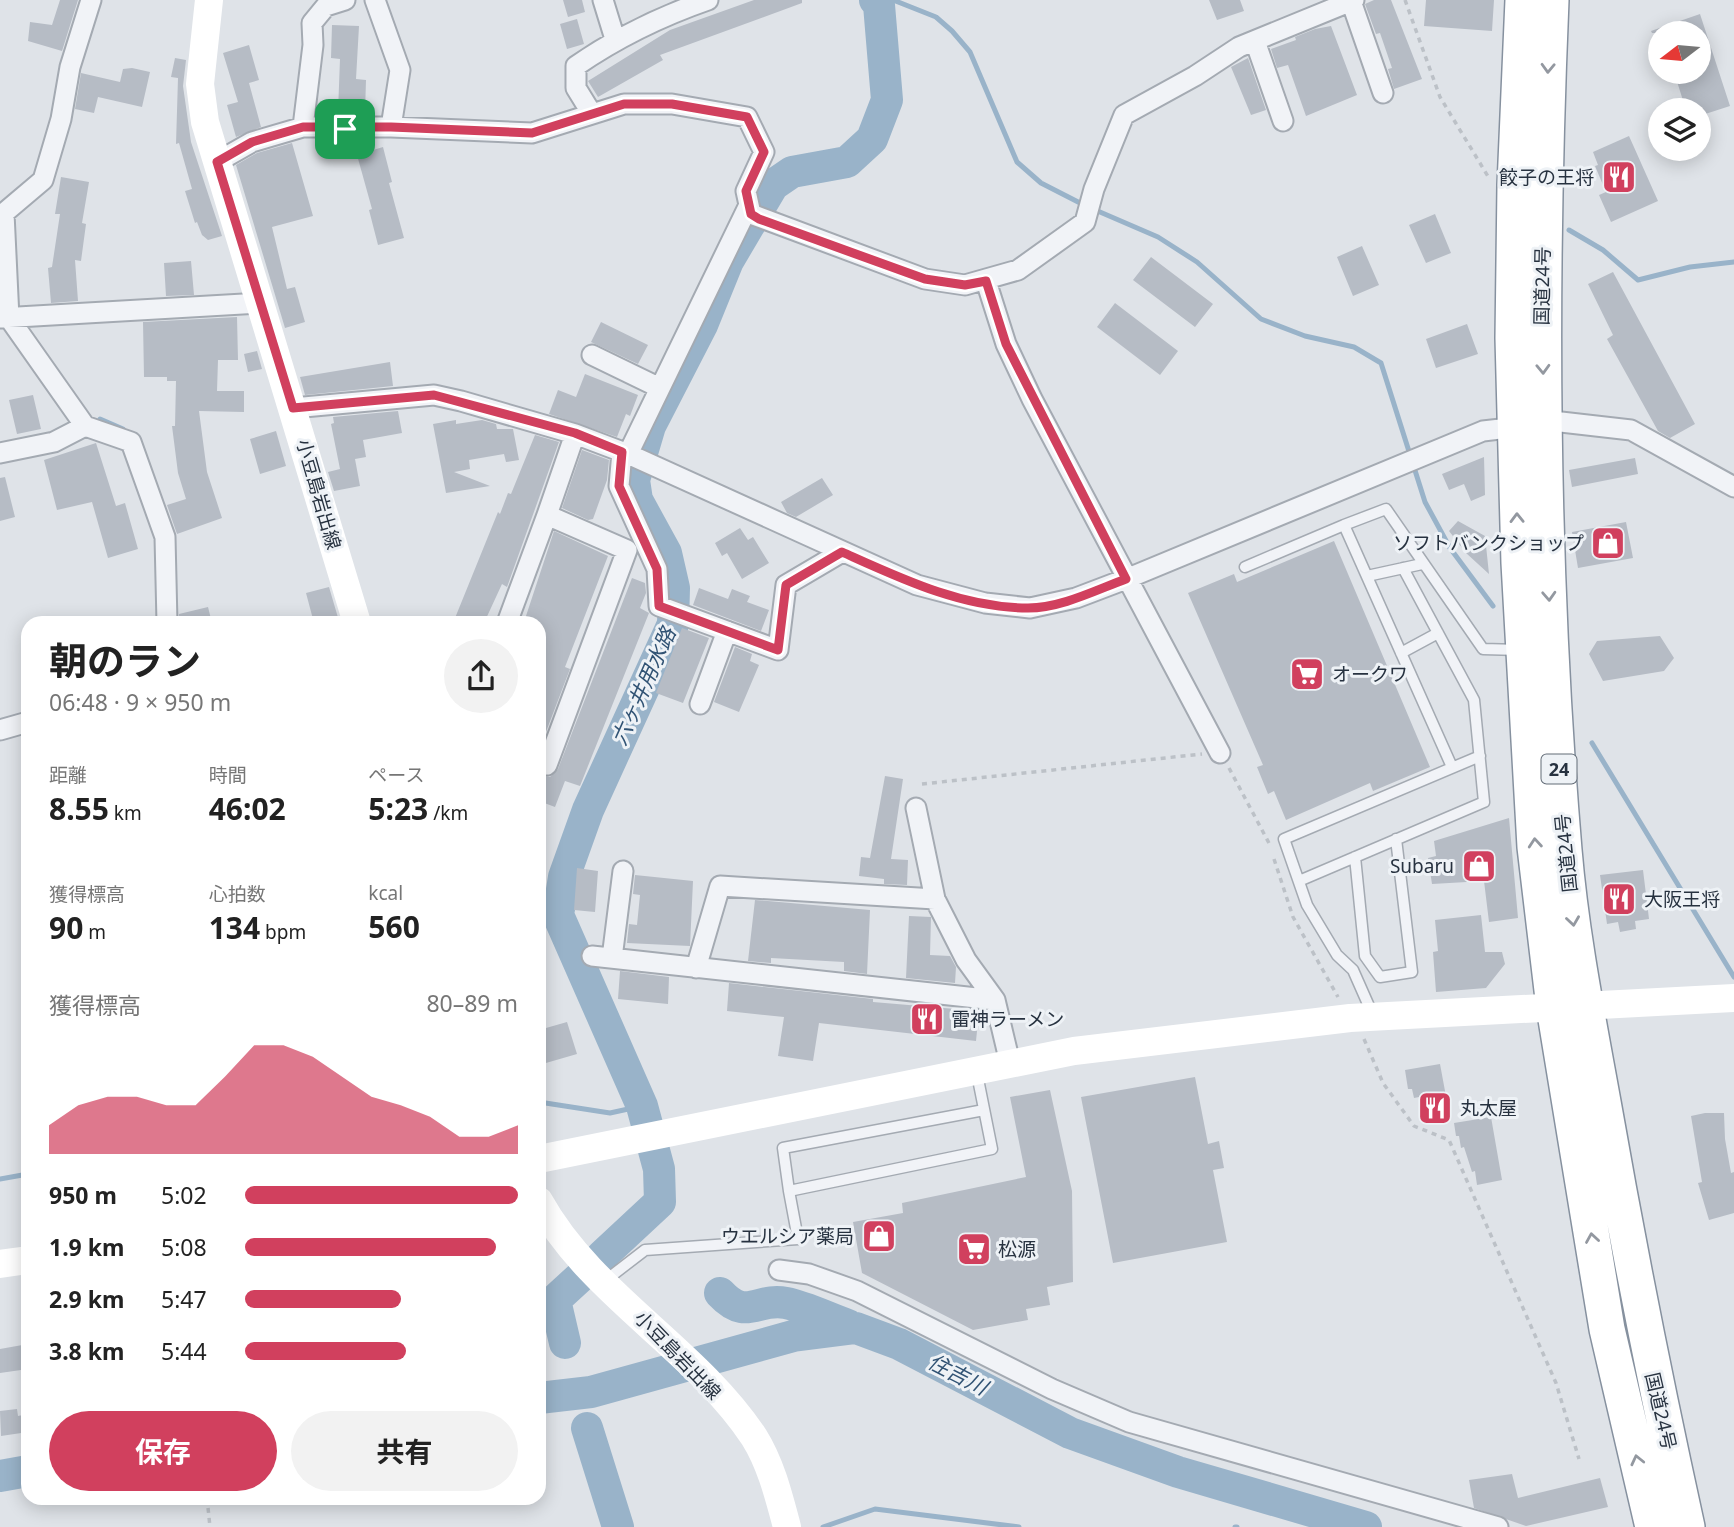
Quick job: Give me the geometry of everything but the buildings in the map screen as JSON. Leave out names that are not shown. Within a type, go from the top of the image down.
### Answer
[{"type":"highway","name":"国道24号","points":[[1523,0],[1515,186],[1530,427],[1547,570],[1564,853],[1570,1007],[1607,1329],[1653,1527]]},
{"type":"highway","name":"国道24号","points":[[1551,0],[1530,427],[1523,650],[1535,847],[1687,1527]]},
{"type":"street","points":[[91,0],[70,67],[61,119],[43,180],[4,213],[5,318],[85,426],[131,442],[165,537],[167,616]]},
{"type":"street","name":"小豆島岩出線","points":[[209,0],[200,84],[205,122],[355,616]]},
{"type":"street","points":[[303,127],[312,23],[326,6],[345,0]]},
{"type":"street","points":[[375,0],[400,70],[391,127]]},
{"type":"street","points":[[603,0],[615,39]]},
{"type":"street","points":[[217,162],[252,142],[303,127],[391,127],[532,133],[624,104],[672,104],[747,117],[764,152],[746,191],[751,214],[759,219],[925,279],[965,285],[1018,270],[1084,222],[1094,189],[1124,115],[1195,76],[1239,47],[1352,1],[1383,93]]},
{"type":"street","points":[[592,114],[576,88],[576,65],[615,39],[656,18],[698,2]]},
{"type":"street","points":[[1255,41],[1283,121]]},
{"type":"street","points":[[749,205],[660,388],[619,486],[657,569],[659,606],[778,650],[786,585],[842,552]]},
{"type":"street","points":[[986,281],[1006,344],[1126,579],[1220,753]]},
{"type":"street","points":[[5,318],[260,303]]},
{"type":"street","points":[[592,355],[660,388]]},
{"type":"street","points":[[293,408],[434,395],[575,433],[632,456],[917,586],[985,603],[1030,608],[1076,598],[1126,579],[1483,431],[1561,422],[1631,430],[1734,487]]},
{"type":"street","points":[[0,453],[54,442],[85,426]]},
{"type":"street","points":[[510,616],[575,433]]},
{"type":"street","points":[[546,765],[627,550],[547,515]]},
{"type":"street","points":[[700,704],[727,631]]},
{"type":"street","points":[[0,730],[21,724]]},
{"type":"street","points":[[916,808],[935,899],[966,960],[995,1000],[1010,1063]]},
{"type":"street","points":[[623,872],[602,957],[995,1000]]},
{"type":"street","points":[[696,968],[720,887],[935,899]]},
{"type":"street","points":[[546,1158],[1074,1051],[1362,1017],[1734,998]]},
{"type":"street","name":"小豆島岩出線","points":[[546,1214],[553,1227],[603,1282],[705,1379],[754,1438],[776,1484],[787,1527]]},
{"type":"street","points":[[0,1264],[21,1261]]},
{"type":"street","points":[[779,1270],[809,1274],[857,1291],[1052,1389],[1129,1422],[1218,1450],[1498,1527]]},
{"type":"lane","points":[[1245,567],[1385,509],[1483,649],[1523,650]]},
{"type":"lane","points":[[1344,525],[1452,767]]},
{"type":"lane","points":[[1367,576],[1422,564]]},
{"type":"lane","points":[[1299,881],[1484,802],[1474,701],[1403,568]]},
{"type":"lane","points":[[1401,653],[1438,633]]},
{"type":"lane","points":[[1362,1017],[1353,970],[1337,956],[1307,905],[1284,839],[1480,756]]},
{"type":"lane","points":[[1354,857],[1365,956],[1380,977],[1412,972],[1396,839]]},
{"type":"lane","points":[[789,1191],[992,1149],[976,1070]]},
{"type":"lane","points":[[603,1282],[645,1250],[798,1239],[783,1148],[984,1110]]},
{"type":"path","points":[[1405,0],[1440,97],[1493,186],[1515,186]]},
{"type":"path","points":[[922,784],[1220,753],[1269,843],[1293,917],[1362,1017],[1362,1035],[1383,1083],[1414,1126],[1449,1140],[1556,1383],[1578,1459]]},
{"type":"path","points":[[207,1505],[210,1527]]},
{"type":"waterway","name":"六ヶ井用水路","points":[[602,1256],[660,1202],[659,1169],[642,1106],[558,915],[564,877],[588,810],[673,624],[674,588],[666,553],[637,500],[634,480],[650,426],[702,325],[728,261],[773,185],[792,172],[847,162],[872,139],[887,100],[879,5],[875,0]]},
{"type":"waterway","points":[[879,5],[886,0]]},
{"type":"waterway","points":[[893,0],[936,17],[952,31],[970,52],[1017,162],[1041,183],[1084,205]]},
{"type":"waterway","points":[[1093,209],[1158,237],[1197,262],[1261,319],[1305,336],[1354,347],[1381,363],[1425,502],[1450,548],[1493,606]]},
{"type":"waterway","points":[[1569,230],[1603,250],[1638,280],[1690,267],[1734,262]]},
{"type":"waterway","points":[[100,419],[123,429]]},
{"type":"waterway","points":[[1592,743],[1734,977]]},
{"type":"waterway","points":[[546,909],[558,915]]},
{"type":"waterway","points":[[546,1103],[610,1113],[642,1106]]},
{"type":"waterway","points":[[0,1179],[21,1175]]},
{"type":"waterway","name":"六ヶ井用水路","points":[[565,1343],[555,1300],[579,1278]]},
{"type":"waterway","name":"六ヶ井用水路","points":[[720,1293],[738,1306],[786,1303],[848,1325]]},
{"type":"waterway","name":"住吉川","points":[[546,1397],[591,1392],[793,1336],[856,1328],[899,1344],[1070,1433],[1178,1472],[1366,1527]]},
{"type":"waterway","name":"六ヶ井用水路","points":[[587,1428],[618,1527]]},
{"type":"waterway","name":"住吉川","points":[[0,1476],[21,1472]]},
{"type":"waterway","points":[[823,1527],[875,1509],[1019,1527]]},
{"type":"place","name":"餃子の王将","points":[[1619,177]]},
{"type":"place","name":"ソフトバンクショップ","points":[[1608,543]]},
{"type":"place","name":"オークワ","points":[[1307,674]]},
{"type":"place","name":"Subaru","points":[[1479,866]]},
{"type":"place","name":"大阪王将","points":[[1619,899]]},
{"type":"place","name":"雷神ラーメン","points":[[927,1019]]},
{"type":"place","name":"丸太屋","points":[[1435,1108]]},
{"type":"place","name":"ウエルシア薬局","points":[[879,1236]]},
{"type":"place","name":"松源","points":[[974,1249]]},
{"type":"route","points":[[624,104],[672,104],[727,111],[747,117],[764,152],[746,191],[751,214],[925,279],[965,285],[986,281],[1006,344],[1126,579],[1076,598],[1030,608],[985,603],[917,586],[842,552],[786,585],[778,650],[659,606],[657,569],[619,486],[622,452],[575,433],[434,395],[293,408],[217,162],[252,142],[303,127],[345,129],[391,127],[532,133],[624,104]]}]
